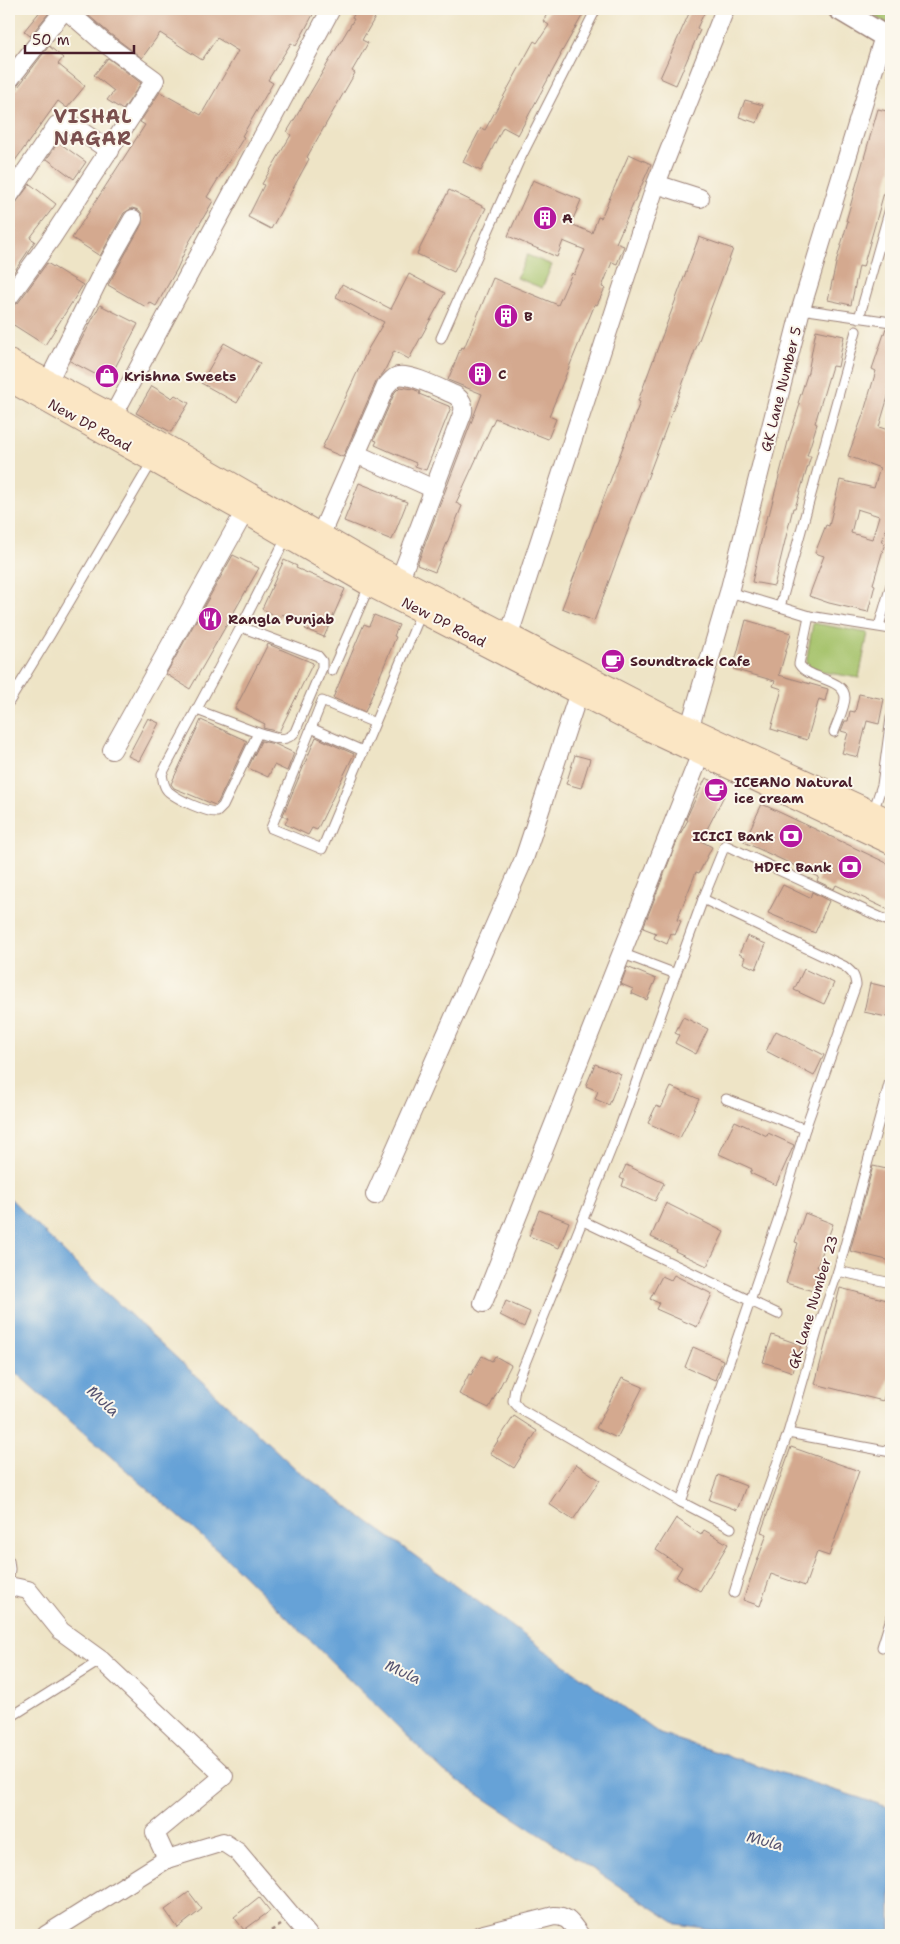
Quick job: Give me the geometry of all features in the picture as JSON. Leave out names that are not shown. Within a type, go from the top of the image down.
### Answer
[{"type":"main road","name":"New DP Road","points":[[9,362],[48,382],[108,424],[153,460],[370,584],[652,730],[692,742],[882,818]]},
{"type":"main road","name":"New DP Road","points":[[9,379],[108,424],[400,580],[660,715],[692,742],[891,842]]},
{"type":"street","points":[[9,80],[65,9],[103,42],[155,80],[51,239],[9,296]]},
{"type":"street","points":[[108,424],[331,9]]},
{"type":"street","points":[[509,635],[656,184],[725,9]]},
{"type":"street","points":[[838,9],[888,38]]},
{"type":"street","name":"GK Lane Number 5","points":[[483,1304],[621,953],[692,742],[801,309],[888,38]]},
{"type":"street","points":[[9,196],[57,126],[61,123],[69,123],[110,151]]},
{"type":"street","points":[[656,184],[700,198]]},
{"type":"street","points":[[48,382],[100,277],[133,219]]},
{"type":"street","points":[[320,536],[386,386],[392,378],[400,375],[409,376],[455,394],[461,399],[464,406],[463,412],[400,580]]},
{"type":"street","points":[[356,454],[434,489]]},
{"type":"street","points":[[112,750],[245,511]]},
{"type":"street","points":[[375,1195],[524,859],[579,692]]},
{"type":"street","points":[[9,1586],[28,1590],[61,1631],[101,1660],[224,1776],[155,1833],[167,1859]]},
{"type":"street","points":[[46,1935],[167,1859],[223,1842],[238,1852],[308,1935]]},
{"type":"street","points":[[480,1935],[554,1916],[563,1916],[569,1920],[580,1935]]},
{"type":"lane","points":[[441,338],[519,161],[596,9]]},
{"type":"lane","points":[[858,318],[891,205]]},
{"type":"lane","points":[[801,309],[891,322]]},
{"type":"lane","points":[[780,607],[856,331]]},
{"type":"lane","points":[[9,702],[153,460]]},
{"type":"lane","points":[[258,733],[223,806],[217,812],[209,812],[169,792],[164,786],[162,774],[242,627],[288,536]]},
{"type":"lane","points":[[332,671],[370,584]]},
{"type":"lane","points":[[879,626],[891,585]]},
{"type":"lane","points":[[729,592],[810,616],[891,629]]},
{"type":"lane","points":[[375,723],[322,701],[271,828],[322,849],[363,751],[375,723],[422,611]]},
{"type":"lane","points":[[810,616],[799,664],[807,673],[838,685],[843,691],[845,698],[834,732]]},
{"type":"lane","points":[[197,710],[258,733],[284,740],[290,738],[296,732],[322,668],[322,662],[314,654],[242,627]]},
{"type":"lane","points":[[882,818],[882,785],[891,718]]},
{"type":"lane","points":[[312,728],[363,751]]},
{"type":"lane","points":[[731,1528],[681,1502],[520,1409],[513,1401],[515,1388],[618,1132],[703,899],[725,845],[886,920]]},
{"type":"lane","points":[[681,1502],[751,1302],[805,1129],[856,985],[852,972],[844,966],[703,899]]},
{"type":"lane","points":[[621,953],[676,974]]},
{"type":"lane","name":"GK Lane Number 23","points":[[734,1593],[752,1534],[788,1433],[817,1332],[838,1272],[891,1077]]},
{"type":"lane","points":[[726,1099],[805,1129]]},
{"type":"lane","points":[[583,1221],[778,1314]]},
{"type":"lane","points":[[838,1272],[891,1283]]},
{"type":"lane","points":[[788,1433],[891,1452]]},
{"type":"lane","points":[[9,1561],[9,1577]]},
{"type":"lane","points":[[882,1647],[891,1618]]},
{"type":"lane","points":[[9,1718],[101,1660]]},
{"type":"green space","points":[[862,9],[891,9],[891,26]]},
{"type":"green space","points":[[527,255],[552,265],[542,288],[517,278]]},
{"type":"green space","points":[[813,623],[868,633],[859,678],[805,669]]},
{"type":"water","name":"Mula","points":[[9,1197],[80,1268],[297,1470],[660,1734],[891,1808],[891,1935],[747,1935],[677,1924],[444,1772],[227,1559],[9,1367]]},
{"type":"building","points":[[42,9],[52,9],[30,36],[24,31]]},
{"type":"building","points":[[81,9],[316,9],[296,46],[291,43],[268,80],[273,83],[242,136],[244,137],[207,197],[213,201],[156,306],[149,302],[146,307],[108,285],[142,224],[142,214],[139,210],[132,208],[124,213],[100,256],[72,238],[145,125],[140,122],[160,92],[201,115],[238,51],[217,38],[202,60],[160,33],[142,58]]},
{"type":"building","points":[[357,9],[380,9],[362,40],[368,43],[352,71],[355,73],[307,157],[309,159],[271,229],[248,217],[264,185],[262,184],[291,135],[287,132],[354,19],[352,18]]},
{"type":"building","points":[[550,9],[586,9],[518,135],[503,127],[481,171],[463,162],[481,128],[485,130],[534,41],[537,43],[549,25],[543,21]]},
{"type":"building","points":[[691,9],[706,9],[697,28],[700,30],[676,85],[660,78]]},
{"type":"building","points":[[49,46],[63,58],[58,64],[85,86],[67,108],[58,101],[9,169],[9,99]]},
{"type":"building","points":[[108,58],[141,83],[123,110],[107,100],[114,91],[94,75]]},
{"type":"building","points":[[745,100],[763,105],[757,123],[739,117]]},
{"type":"building","points":[[878,109],[891,112],[891,168],[863,267],[859,266],[851,305],[828,300],[848,221],[846,221]]},
{"type":"building","points":[[58,142],[86,162],[74,179],[47,159]]},
{"type":"building","points":[[629,154],[651,164],[616,243],[624,246],[617,264],[612,262],[602,287],[605,288],[597,305],[595,304],[549,416],[556,419],[548,439],[495,418],[456,503],[462,506],[435,572],[417,565],[482,394],[448,380],[461,347],[464,348],[493,278],[558,305],[572,273],[574,275],[585,250],[563,241],[557,257],[508,236],[533,180],[581,200],[571,224],[592,233],[598,217],[601,218]]},
{"type":"building","points":[[30,184],[56,204],[30,238],[35,241],[9,279],[9,212]]},
{"type":"building","points":[[449,190],[486,208],[454,272],[417,254]]},
{"type":"building","points":[[699,237],[733,249],[594,621],[562,608],[640,402],[638,401]]},
{"type":"building","points":[[47,263],[83,285],[45,345],[9,322],[9,308],[18,303]]},
{"type":"building","points":[[409,274],[445,293],[409,359],[394,351],[384,372],[376,382],[343,457],[322,448],[368,349],[384,322],[336,297],[342,284],[391,309]]},
{"type":"building","points":[[100,305],[138,324],[108,381],[70,361]]},
{"type":"building","points":[[886,328],[891,328],[891,375],[887,389],[890,390],[879,427],[891,431],[891,514],[882,542],[885,543],[873,584],[875,585],[868,612],[829,603],[809,596],[824,556],[815,553],[826,525],[829,526],[840,480],[874,488],[880,468],[848,456],[876,371],[872,369]],"holes":[[[857,509],[879,516],[872,539],[851,533]]]},
{"type":"building","points":[[816,330],[844,336],[838,367],[832,366],[815,423],[817,424],[807,456],[811,456],[795,508],[793,508],[774,586],[752,582],[767,515],[769,515],[800,404],[798,403],[808,372]]},
{"type":"building","points":[[224,343],[260,363],[237,403],[201,383]]},
{"type":"building","points":[[152,386],[172,398],[175,395],[189,403],[171,432],[136,413]]},
{"type":"building","points":[[400,387],[413,389],[420,392],[419,394],[451,407],[426,470],[415,466],[416,463],[375,445],[377,441],[374,440],[395,392]]},
{"type":"building","points":[[359,483],[407,502],[392,540],[344,521]]},
{"type":"building","name":"Rangla Punjab","points":[[233,555],[259,568],[190,689],[166,674]]},
{"type":"building","points":[[284,560],[297,566],[296,568],[345,589],[324,637],[305,629],[307,625],[282,614],[280,618],[262,609]]},
{"type":"building","points":[[374,615],[399,625],[394,636],[396,637],[365,712],[333,698],[364,624],[369,626]]},
{"type":"building","points":[[746,620],[791,633],[779,675],[828,689],[825,701],[819,699],[807,740],[771,729],[782,689],[773,686],[775,681],[733,669]]},
{"type":"building","points":[[268,644],[313,663],[279,732],[263,728],[265,724],[235,709]]},
{"type":"building","points":[[859,694],[884,699],[879,724],[867,721],[858,757],[842,753],[848,733],[841,731],[845,721],[848,721],[850,711],[855,712]]},
{"type":"building","points":[[148,718],[159,723],[139,761],[128,756]]},
{"type":"building","points":[[201,720],[247,741],[215,805],[174,788],[171,784]]},
{"type":"building","points":[[316,737],[354,754],[317,830],[312,828],[308,835],[285,824],[288,818],[283,815]]},
{"type":"building","points":[[261,741],[275,744],[294,753],[287,771],[274,765],[268,777],[248,768]]},
{"type":"building","points":[[575,755],[590,759],[581,788],[566,784]]},
{"type":"building","points":[[706,778],[728,788],[701,841],[712,847],[699,873],[696,872],[677,920],[681,921],[675,935],[671,933],[667,944],[654,938],[656,933],[643,928],[679,836],[688,820],[686,819]]},
{"type":"building","points":[[762,804],[891,865],[891,911],[836,885],[834,889],[817,881],[819,877],[744,842]]},
{"type":"building","points":[[783,885],[810,898],[812,892],[829,901],[815,933],[768,913]]},
{"type":"building","points":[[747,936],[766,944],[756,969],[743,963],[745,957],[739,954]]},
{"type":"building","points":[[627,967],[656,979],[647,1000],[631,993],[633,989],[621,984]]},
{"type":"building","points":[[804,969],[834,983],[824,1004],[794,990]]},
{"type":"building","points":[[870,983],[891,988],[891,1018],[864,1012]]},
{"type":"building","points":[[683,1017],[708,1029],[696,1054],[675,1043],[679,1035],[675,1033]]},
{"type":"building","points":[[776,1031],[824,1055],[814,1076],[766,1051]]},
{"type":"building","points":[[595,1064],[621,1074],[609,1105],[595,1099],[598,1091],[586,1086]]},
{"type":"building","points":[[671,1087],[699,1099],[680,1138],[648,1123],[656,1106],[661,1108]]},
{"type":"building","points":[[735,1121],[767,1136],[768,1133],[794,1145],[776,1185],[750,1173],[752,1169],[719,1154]]},
{"type":"building","points":[[626,1165],[664,1183],[655,1201],[622,1186],[624,1180],[620,1178]]},
{"type":"building","points":[[873,1166],[891,1170],[891,1261],[850,1251]]},
{"type":"building","points":[[666,1203],[724,1232],[707,1266],[651,1237]]},
{"type":"building","points":[[539,1210],[569,1222],[559,1248],[529,1236]]},
{"type":"building","points":[[805,1213],[833,1224],[817,1267],[820,1267],[813,1291],[786,1283],[798,1243],[795,1242]]},
{"type":"building","points":[[674,1275],[712,1294],[697,1327],[656,1309],[659,1303],[650,1299],[662,1276],[671,1280]]},
{"type":"building","points":[[840,1288],[891,1301],[891,1370],[883,1401],[815,1384]]},
{"type":"building","points":[[506,1301],[530,1312],[524,1327],[500,1315]]},
{"type":"building","points":[[772,1335],[801,1345],[793,1372],[763,1362]]},
{"type":"building","points":[[693,1347],[723,1360],[715,1380],[685,1367]]},
{"type":"building","points":[[482,1356],[492,1361],[495,1356],[511,1365],[489,1408],[459,1394],[469,1374],[471,1375]]},
{"type":"building","points":[[622,1378],[643,1387],[617,1438],[596,1428]]},
{"type":"building","points":[[514,1416],[537,1431],[514,1468],[490,1453]]},
{"type":"building","points":[[791,1447],[859,1471],[829,1556],[817,1552],[805,1586],[771,1574],[760,1606],[743,1600],[767,1534],[761,1532]]},
{"type":"building","points":[[576,1464],[600,1480],[573,1520],[549,1504]]},
{"type":"building","points":[[718,1475],[746,1486],[737,1510],[709,1500]]},
{"type":"building","points":[[676,1518],[701,1535],[704,1530],[728,1544],[700,1591],[676,1577],[682,1567],[656,1550]]},
{"type":"building","points":[[189,1892],[202,1909],[178,1928],[165,1910]]},
{"type":"building","points":[[259,1897],[270,1911],[244,1930],[234,1917]]},
{"type":"place","name":"A","points":[[545,218]]},
{"type":"place","name":"B","points":[[506,316]]},
{"type":"place","name":"C","points":[[480,374]]},
{"type":"place","name":"Krishna Sweets","points":[[107,376]]},
{"type":"place","name":"Rangla Punjab","points":[[210,619]]},
{"type":"place","name":"Soundtrack Cafe","points":[[613,661]]},
{"type":"place","name":"ICEANO Natural ice cream","points":[[716,790]]},
{"type":"place","name":"ICICI Bank","points":[[791,836]]},
{"type":"place","name":"HDFC Bank","points":[[850,867]]},
{"type":"district","name":"VISHAL NAGAR","points":[[93,127]]}]
